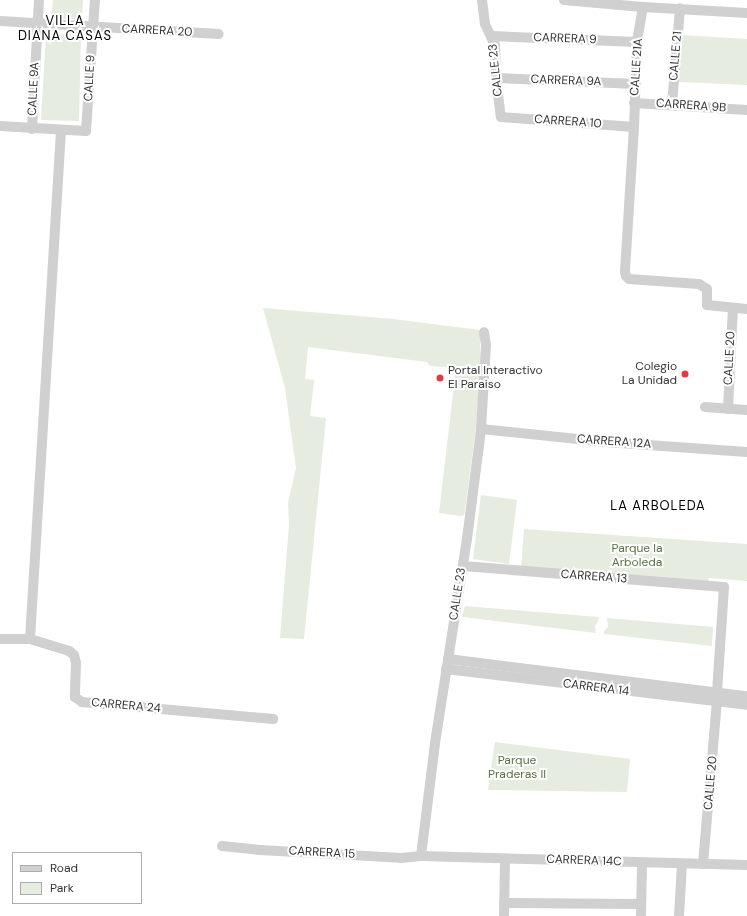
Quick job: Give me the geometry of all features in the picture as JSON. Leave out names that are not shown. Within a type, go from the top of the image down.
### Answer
[{"type":"street","name":"CALLE 9A","points":[[32,129],[39,0]]},
{"type":"street","name":"CALLE 9","points":[[61,131],[86,131],[95,0]]},
{"type":"street","name":"CALLE 23","points":[[482,0],[485,24],[492,36],[495,50],[496,78],[501,117]]},
{"type":"street","points":[[564,0],[643,7],[747,13]]},
{"type":"street","name":"CALLE 21A","points":[[643,7],[638,42],[634,103],[626,276],[629,279],[703,286],[707,289],[708,305],[733,308]]},
{"type":"street","name":"CALLE 21","points":[[672,104],[680,8]]},
{"type":"street","name":"CARRERA 20","points":[[0,21],[93,28],[219,34]]},
{"type":"street","name":"CARRERA 9","points":[[492,36],[638,42]]},
{"type":"street","name":"CARRERA 9A","points":[[496,78],[636,84]]},
{"type":"street","name":"CARRERA 9B","points":[[634,103],[672,104],[747,110]]},
{"type":"street","name":"CARRERA 10","points":[[501,117],[634,127]]},
{"type":"street","points":[[0,126],[61,131],[30,639]]},
{"type":"street","points":[[733,308],[747,309]]},
{"type":"street","name":"CALLE 20","points":[[728,409],[733,308]]},
{"type":"street","name":"CALLE 23","points":[[421,856],[434,743],[463,566],[480,429],[486,345],[484,332]]},
{"type":"street","points":[[705,407],[747,410]]},
{"type":"street","name":"CARRERA 12A","points":[[480,429],[606,442],[747,452]]},
{"type":"street","name":"CARRERA 13","points":[[463,566],[724,587]]},
{"type":"street","name":"CALLE 20","points":[[703,864],[717,697],[724,587]]},
{"type":"street","name":"CARRERA 24","points":[[0,639],[30,639],[69,650],[74,655],[76,663],[75,697],[82,702],[273,719]]},
{"type":"street","name":"CARRERA 14","points":[[448,659],[717,697],[747,705]]},
{"type":"street","name":"CARRERA 14","points":[[446,669],[717,697],[747,696]]},
{"type":"street","name":"CARRERA 15","points":[[222,846],[393,858],[421,856]]},
{"type":"street","name":"CARRERA 14C","points":[[421,856],[747,865]]},
{"type":"street","points":[[504,916],[505,859]]},
{"type":"street","points":[[641,916],[642,863]]},
{"type":"street","points":[[679,916],[682,864]]},
{"type":"street","points":[[504,903],[641,904]]},
{"type":"green space","points":[[53,0],[83,0],[82,19],[51,19]]},
{"type":"green space","points":[[81,34],[79,121],[41,120],[46,35]]},
{"type":"green space","points":[[682,35],[747,39],[747,85],[678,82]]},
{"type":"green space","points":[[263,308],[393,319],[480,330],[480,371],[476,427],[465,511],[464,515],[460,516],[439,513],[456,368],[430,366],[427,362],[308,347],[305,379],[314,380],[310,416],[326,418],[304,639],[280,638],[289,525],[288,502],[296,468],[285,388]]},
{"type":"green space","points":[[481,495],[517,500],[509,564],[473,559]]},
{"type":"green space","name":"Parque la Arboleda","points":[[524,529],[747,544],[747,581],[709,578],[708,581],[521,568]]},
{"type":"green space","points":[[465,606],[599,617],[595,626],[596,633],[462,617]]},
{"type":"green space","points":[[607,618],[713,627],[712,646],[604,634],[604,631],[608,627]]},
{"type":"green space","name":"Parque Praderas II","points":[[495,742],[630,759],[627,792],[488,790]]},
{"type":"place","name":"Colegio La Unidad","points":[[685,374]]},
{"type":"place","name":"Portal Interactivo El Paraiso","points":[[440,378]]},
{"type":"district","name":"VILLA DIANA CASAS","points":[[65,30]]},
{"type":"district","name":"LA ARBOLEDA","points":[[658,506]]}]
